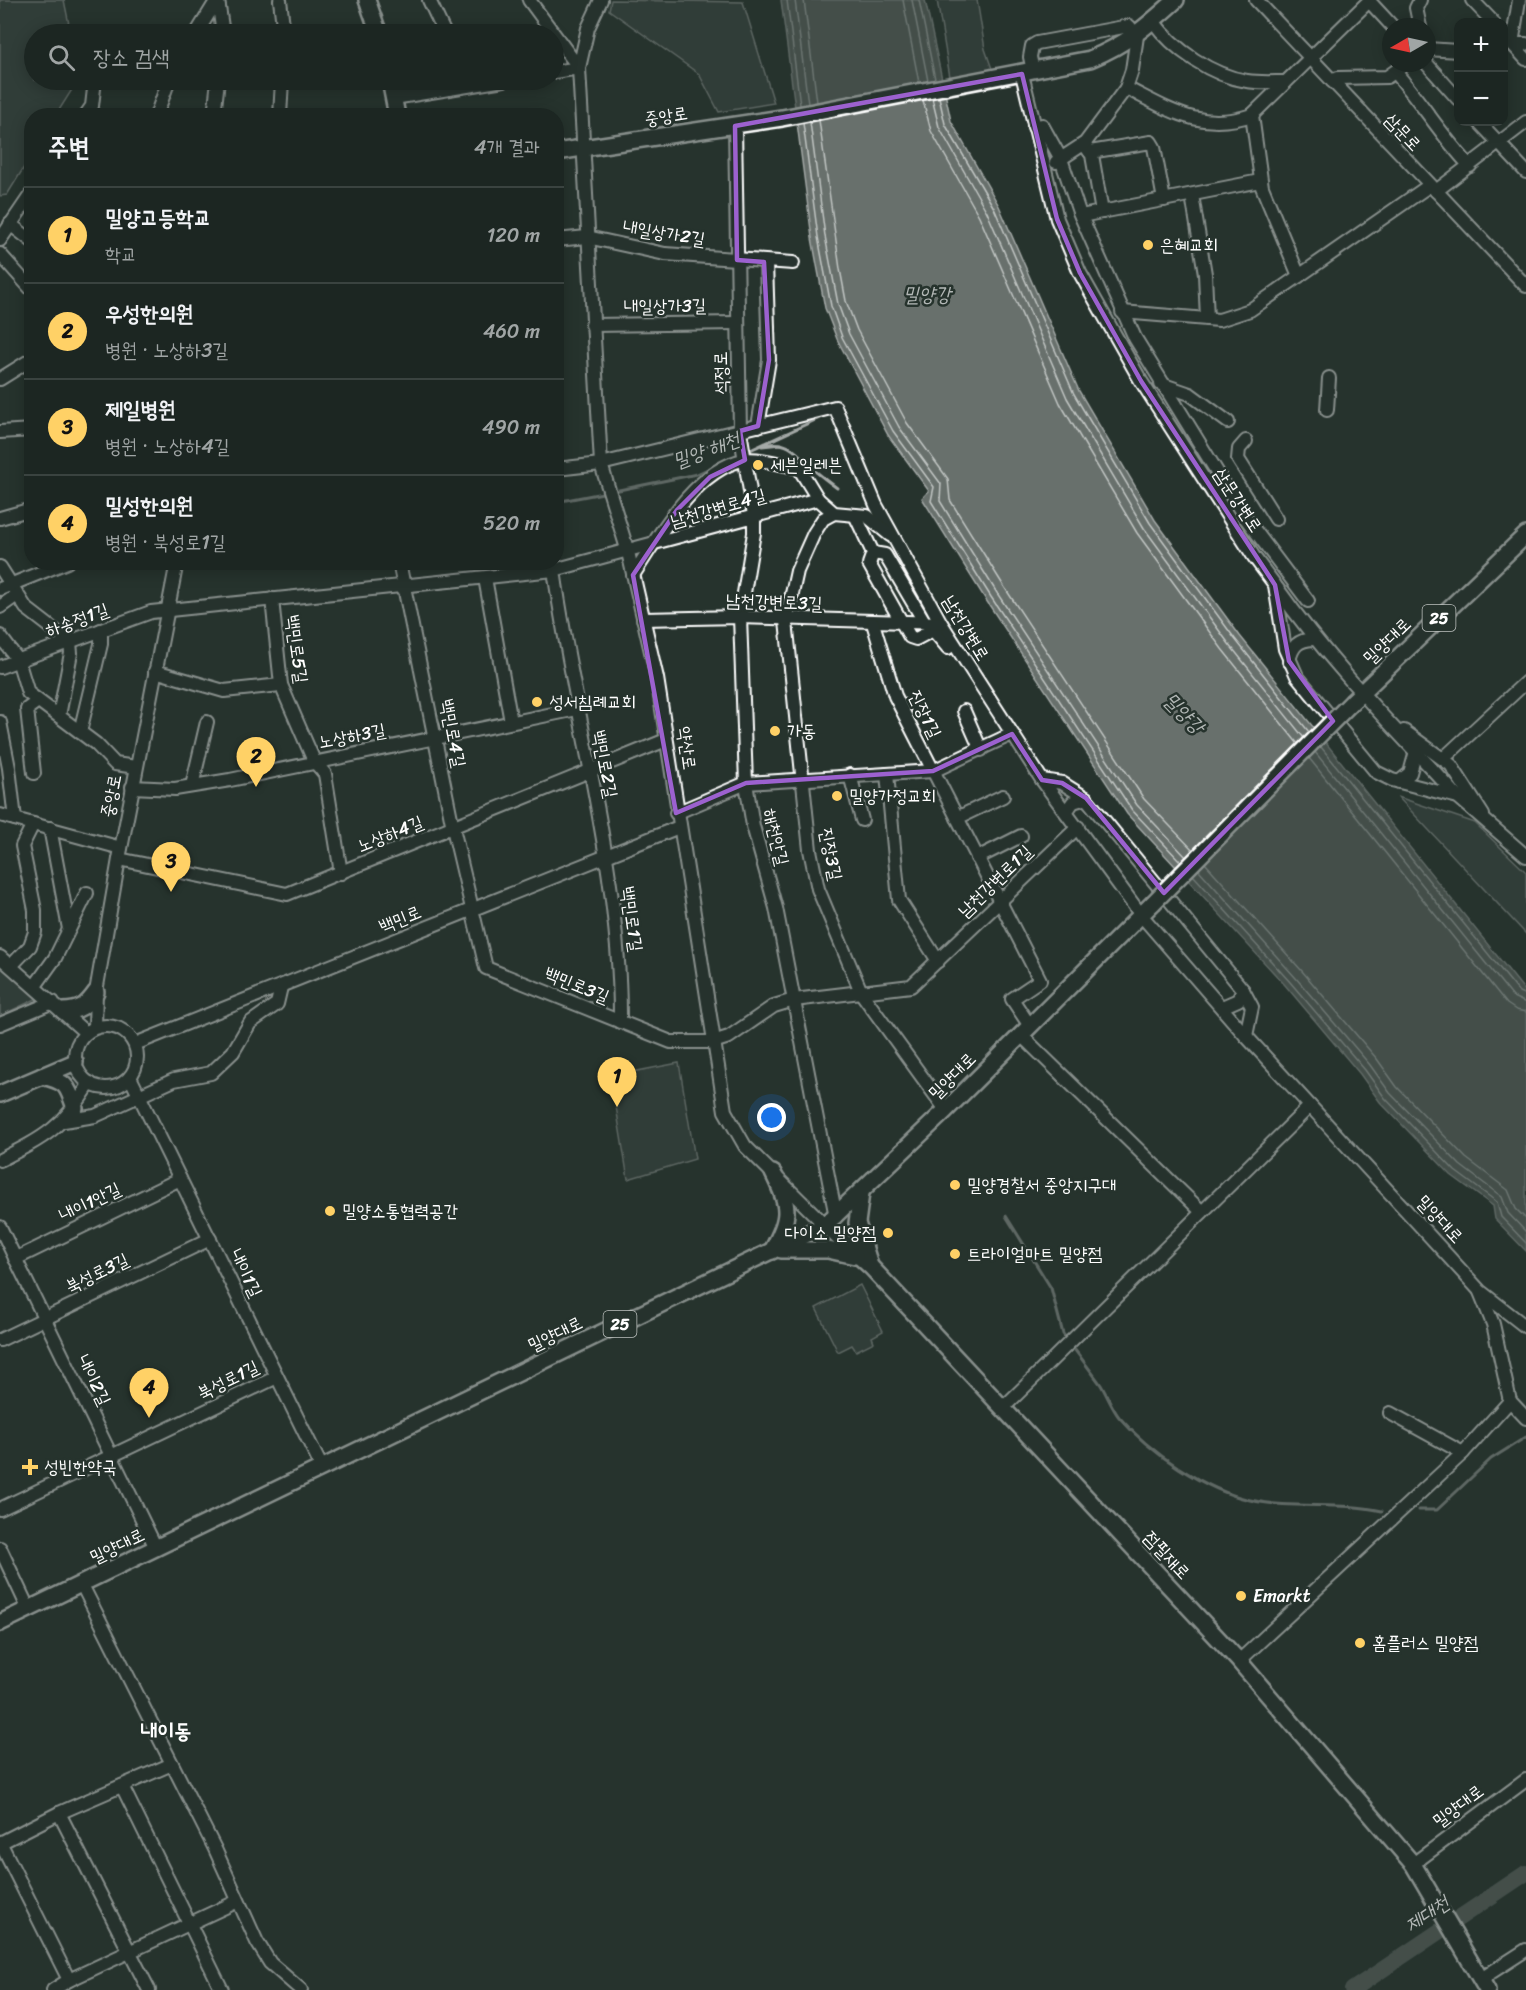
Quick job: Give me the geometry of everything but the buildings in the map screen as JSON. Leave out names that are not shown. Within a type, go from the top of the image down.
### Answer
[{"type":"main road","points":[[367,0],[375,24]]},
{"type":"main road","points":[[1021,74],[1090,59],[1117,48],[1137,36],[1176,0]]},
{"type":"main road","name":"중앙로","points":[[564,151],[735,126],[1021,74]]},
{"type":"main road","points":[[392,90],[396,108]]},
{"type":"main road","name":"밀양대로","points":[[0,1623],[831,1221],[1026,1031],[1357,696],[1526,535]]},
{"type":"main road","points":[[58,1006],[76,1011],[86,1007],[96,992]]},
{"type":"main road","points":[[0,1094],[75,1062]]},
{"type":"main road","points":[[42,1076],[61,1080],[68,1088],[75,1108]]},
{"type":"main road","name":"약산로","points":[[772,1251],[785,1226],[788,1211],[786,1198],[773,1173]]},
{"type":"main road","name":"점필재로","points":[[861,1193],[857,1223],[866,1263]]},
{"type":"main road","name":"점필재로","points":[[831,1221],[866,1263],[1239,1661],[1413,1864],[1481,1979]]},
{"type":"main road","points":[[772,1251],[828,1250],[866,1263]]},
{"type":"street","points":[[202,24],[217,0]]},
{"type":"street","points":[[217,0],[221,24]]},
{"type":"street","points":[[280,0],[283,24]]},
{"type":"street","points":[[429,0],[440,24]]},
{"type":"street","points":[[529,0],[547,24]]},
{"type":"street","name":"약산로","points":[[601,0],[588,28],[579,68],[601,464],[628,552],[657,678],[676,813],[725,1111],[745,1146],[773,1173],[831,1221]]},
{"type":"street","name":"삼문로","points":[[1256,0],[1526,286]]},
{"type":"street","points":[[1126,88],[1198,121],[1236,120],[1252,115],[1370,0],[1385,18]]},
{"type":"street","points":[[1418,18],[1416,8],[1420,0]]},
{"type":"street","points":[[1472,0],[1489,18]]},
{"type":"street","points":[[1512,44],[1521,2]]},
{"type":"street","points":[[1153,21],[1164,37],[1197,63],[1245,81],[1285,82]]},
{"type":"street","name":"삼문강변로","points":[[1137,36],[1129,26],[1036,43],[1032,46],[1030,57],[1021,74],[1057,219],[1102,314],[1183,448],[1275,585],[1281,634],[1297,676],[1366,763],[1376,772],[1399,782],[1458,797],[1526,856]]},
{"type":"street","points":[[1102,212],[1087,148],[1126,88],[1132,70],[1137,36]]},
{"type":"street","points":[[1508,40],[1526,59]]},
{"type":"street","points":[[1512,44],[1526,44]]},
{"type":"street","points":[[564,48],[579,68],[564,70]]},
{"type":"street","points":[[1436,50],[1454,51]]},
{"type":"street","points":[[1434,72],[1454,94]]},
{"type":"street","points":[[1332,81],[1338,78],[1370,79],[1396,73],[1426,109],[1452,147],[1470,166]]},
{"type":"street","points":[[90,108],[94,90]]},
{"type":"street","points":[[159,108],[166,90]]},
{"type":"street","points":[[215,108],[217,90]]},
{"type":"street","points":[[280,108],[281,90]]},
{"type":"street","points":[[394,98],[433,90]]},
{"type":"street","points":[[1252,115],[1260,181],[1299,276]]},
{"type":"street","points":[[1122,312],[1219,320],[1250,310],[1433,188],[1470,166],[1526,122]]},
{"type":"street","points":[[1034,127],[1042,125],[1122,312],[1161,384],[1244,516],[1308,601]]},
{"type":"street","name":"석정로","points":[[735,126],[740,431],[745,460]]},
{"type":"street","points":[[1483,126],[1526,172]]},
{"type":"street","points":[[1058,161],[1087,148],[1150,142],[1154,147],[1164,200]]},
{"type":"street","points":[[1081,216],[1260,181]]},
{"type":"street","points":[[1192,195],[1205,274],[1207,319]]},
{"type":"street","points":[[0,240],[24,204]]},
{"type":"street","points":[[10,224],[24,235]]},
{"type":"street","name":"내일상가2길","points":[[564,239],[587,237],[664,254],[737,260]]},
{"type":"street","points":[[0,254],[24,281]]},
{"type":"street","points":[[737,260],[793,263]]},
{"type":"street","points":[[758,426],[769,360],[766,262]]},
{"type":"street","name":"내일상가3길","points":[[592,325],[738,323]]},
{"type":"street","points":[[0,379],[24,364]]},
{"type":"street","points":[[1327,410],[1329,378]]},
{"type":"street","points":[[1161,384],[1190,394],[1228,422]]},
{"type":"street","name":"남천강변로","points":[[740,431],[835,408],[866,483],[941,622],[1042,780],[1141,915]]},
{"type":"street","points":[[0,432],[24,430]]},
{"type":"street","points":[[564,468],[601,464],[740,431]]},
{"type":"street","points":[[1246,441],[1239,450],[1238,459],[1276,519]]},
{"type":"street","points":[[633,575],[677,510],[710,477],[745,460],[799,468],[818,499],[834,513],[861,515],[894,538]]},
{"type":"street","name":"해천안길","points":[[745,460],[754,515],[754,532],[740,617],[746,783],[753,826],[776,908],[794,1000],[831,1221]]},
{"type":"street","points":[[866,483],[861,515],[873,553],[869,564],[910,637],[915,639],[933,630],[962,670]]},
{"type":"street","name":"남천강변로4길","points":[[564,568],[652,546],[754,515],[818,499]]},
{"type":"street","points":[[1,515],[24,511]]},
{"type":"street","name":"진장3길","points":[[834,513],[823,519],[814,532],[797,571],[786,621],[810,850],[818,890],[862,994],[946,1110]]},
{"type":"street","points":[[873,553],[885,555],[925,623]]},
{"type":"street","points":[[0,567],[9,590],[26,608],[70,642],[71,653],[59,716]]},
{"type":"street","points":[[0,607],[9,590],[50,570]]},
{"type":"street","name":"중앙로","points":[[90,1030],[132,787],[174,570]]},
{"type":"street","name":"백민로4길","points":[[401,570],[472,911]]},
{"type":"street","name":"남천강변로4길","points":[[404,586],[554,570]]},
{"type":"street","name":"백민로2길","points":[[554,570],[605,858]]},
{"type":"street","points":[[485,578],[511,722]]},
{"type":"street","points":[[1275,585],[1357,696],[1392,725],[1444,758],[1473,796],[1488,823]]},
{"type":"street","name":"하송정1길","points":[[0,667],[151,612],[404,586]]},
{"type":"street","name":"백민로5길","points":[[272,599],[281,685],[314,761],[326,774],[341,873]]},
{"type":"street","name":"남천강변로3길","points":[[643,619],[740,617],[786,621],[941,622]]},
{"type":"street","name":"진장1길","points":[[873,623],[895,696],[1040,981],[1012,999],[1026,1031]]},
{"type":"street","points":[[80,732],[101,644],[101,630]]},
{"type":"street","points":[[0,636],[18,660],[24,686],[38,700],[80,732],[115,764],[136,767]]},
{"type":"street","points":[[1289,660],[1291,650],[1298,642],[1313,639]]},
{"type":"street","points":[[155,671],[224,691],[281,685]]},
{"type":"street","points":[[1444,758],[1526,682]]},
{"type":"street","points":[[34,773],[27,709],[38,700]]},
{"type":"street","name":"노상하3길","points":[[132,787],[192,786],[577,710]]},
{"type":"street","points":[[964,711],[981,750]]},
{"type":"street","points":[[0,722],[8,757],[15,819]]},
{"type":"street","points":[[192,786],[207,722]]},
{"type":"street","points":[[1392,725],[1458,797]]},
{"type":"street","points":[[676,813],[746,783],[933,771],[1012,734]]},
{"type":"street","name":"노상하4길","points":[[0,815],[50,828],[120,853],[275,894],[287,894],[666,740]]},
{"type":"street","points":[[1399,782],[1410,773],[1416,751]]},
{"type":"street","points":[[887,774],[899,900],[938,961]]},
{"type":"street","points":[[849,775],[862,820]]},
{"type":"street","points":[[1042,780],[1062,783],[1086,798],[1243,990],[1252,1007],[1246,1036]]},
{"type":"street","points":[[957,818],[1003,796]]},
{"type":"street","points":[[1066,812],[1073,802],[1086,798]]},
{"type":"street","points":[[11,966],[30,946],[35,932],[35,910],[22,846],[33,824]]},
{"type":"street","name":"남천강변로1길","points":[[794,1000],[862,994],[911,986],[1078,827]]},
{"type":"street","points":[[50,828],[69,929]]},
{"type":"street","name":"백민로","points":[[135,1044],[679,828]]},
{"type":"street","points":[[977,858],[1022,836]]},
{"type":"street","name":"백민로1길","points":[[605,858],[621,968],[620,1022]]},
{"type":"street","points":[[35,986],[55,958],[87,893]]},
{"type":"street","name":"백민로3길","points":[[472,911],[486,968],[671,1041],[713,1042]]},
{"type":"street","name":"밀양대로","points":[[1141,915],[1246,1036],[1480,1291],[1526,1327]]},
{"type":"street","points":[[0,957],[90,1030],[116,1026],[125,1031],[135,1044],[138,1059],[130,1077],[114,1087],[104,1088],[90,1083],[79,1072],[75,1062],[75,1051],[90,1030]]},
{"type":"street","points":[[64,1121],[95,1116],[174,1080],[211,1073],[233,1052],[250,1023],[277,1004],[280,987]]},
{"type":"street","points":[[1222,1007],[1238,1000],[1243,990]]},
{"type":"street","points":[[713,1042],[729,1037],[774,1006],[794,1000]]},
{"type":"street","points":[[0,1024],[58,1006]]},
{"type":"street","points":[[1026,1031],[1202,1212]]},
{"type":"street","name":"내이1길","points":[[130,1077],[322,1468]]},
{"type":"street","points":[[0,1160],[40,1140],[64,1121],[90,1083]]},
{"type":"street","points":[[1003,1408],[1310,1106]]},
{"type":"street","name":"내이1안길","points":[[15,1259],[180,1179]]},
{"type":"street","name":"내이2길","points":[[0,1227],[156,1548]]},
{"type":"street","name":"북성로3길","points":[[0,1340],[210,1239]]},
{"type":"street","points":[[1480,1291],[1493,1324],[1510,1401],[1526,1418]]},
{"type":"street","name":"북성로1길","points":[[0,1509],[277,1377]]},
{"type":"street","points":[[1239,1661],[1463,1453],[1510,1401]]},
{"type":"street","points":[[1390,1413],[1463,1453]]},
{"type":"street","points":[[0,1548],[29,1610]]},
{"type":"street","points":[[82,1585],[172,1764],[257,1942],[270,1963],[301,1990]]},
{"type":"street","points":[[69,1980],[0,1842],[59,1813],[172,1764]]},
{"type":"street","name":"밀양대로","points":[[1413,1864],[1526,1780]]},
{"type":"street","points":[[122,1786],[222,1990]]},
{"type":"street","points":[[59,1813],[149,1990]]},
{"type":"street","points":[[53,1990],[69,1980],[238,1901]]},
{"type":"street","points":[[1481,1979],[1526,1950]]},
{"type":"highlighted area","points":[[1022,74],[1057,219],[1080,273],[1141,381],[1275,585],[1289,661],[1333,721],[1164,893],[1086,798],[1062,783],[1042,780],[1012,734],[933,771],[746,783],[676,813],[633,575],[677,510],[710,477],[745,460],[740,431],[758,426],[769,360],[764,262],[737,260],[735,126]]},
{"type":"shaded area","points":[[0,0],[64,0],[69,24],[24,24],[24,90],[72,90],[60,108],[24,108],[24,167],[7,195],[0,196]]},
{"type":"shaded area","points":[[611,0],[743,2],[774,103],[719,112],[699,74],[609,10]]},
{"type":"shaded area","points":[[937,0],[977,0],[985,49],[992,69],[950,77]]},
{"type":"shaded area","points":[[1398,797],[1475,823],[1526,872],[1526,934]]},
{"type":"shaded area","points":[[0,962],[42,996],[0,1016]]},
{"type":"shaded area","points":[[679,1063],[695,1159],[628,1179],[611,1076]]},
{"type":"shaded area","points":[[860,1285],[883,1331],[872,1337],[874,1342],[856,1351],[852,1345],[838,1352],[816,1308]]},
{"type":"water","name":"밀양강","points":[[781,0],[925,0],[951,121],[999,206],[1079,391],[1155,520],[1240,636],[1526,992],[1526,1251],[1495,1219],[1493,1206],[1451,1175],[1380,1102],[1360,1074],[1285,985],[1127,814],[986,600],[922,498],[929,491],[888,435],[837,339],[825,308],[812,238]]},
{"type":"waterway","name":"밀양 해천","points":[[746,452],[824,416]]},
{"type":"waterway","name":"밀양 해천","points":[[765,445],[773,443],[787,446],[837,488]]},
{"type":"waterway","name":"밀양 해천","points":[[762,446],[781,444]]},
{"type":"waterway","name":"밀양 해천","points":[[614,491],[697,474],[718,464]]},
{"type":"waterway","name":"밀양 해천","points":[[564,500],[608,492]]},
{"type":"waterway","points":[[1006,1216],[1051,1288],[1063,1334],[1067,1339]]},
{"type":"waterway","points":[[1071,1345],[1101,1385],[1116,1413],[1131,1430],[1162,1456],[1197,1479],[1233,1495],[1266,1503],[1349,1506],[1382,1511]]},
{"type":"waterway","points":[[1419,1510],[1437,1510],[1491,1459],[1526,1437]]},
{"type":"waterway","name":"제대천","points":[[1352,1990],[1526,1873]]},
{"type":"place","name":"은혜교회","points":[[1148,245]]},
{"type":"place","name":"세븐일레븐","points":[[758,465]]},
{"type":"place","name":"성서침례교회","points":[[537,702]]},
{"type":"place","name":"가동","points":[[775,731]]},
{"type":"place","name":"우성한의원","points":[[256,787]]},
{"type":"place","name":"밀양가정교회","points":[[837,796]]},
{"type":"place","name":"제일병원","points":[[171,892]]},
{"type":"place","name":"밀양고등학교","points":[[617,1107]]},
{"type":"place","name":"밀양경찰서 중앙지구대","points":[[955,1185]]},
{"type":"place","name":"밀양소통협력공간","points":[[330,1211]]},
{"type":"place","name":"다이소 밀양점","points":[[888,1233]]},
{"type":"place","name":"트라이얼마트 밀양점","points":[[955,1254]]},
{"type":"place","name":"밀성한의원","points":[[149,1418]]},
{"type":"place","name":"성빈한약국","points":[[30,1467]]},
{"type":"place","name":"Emarkt","points":[[1241,1596]]},
{"type":"place","name":"홈플러스 밀양점","points":[[1360,1643]]},
{"type":"district","name":"내이동","points":[[166,1731]]}]
